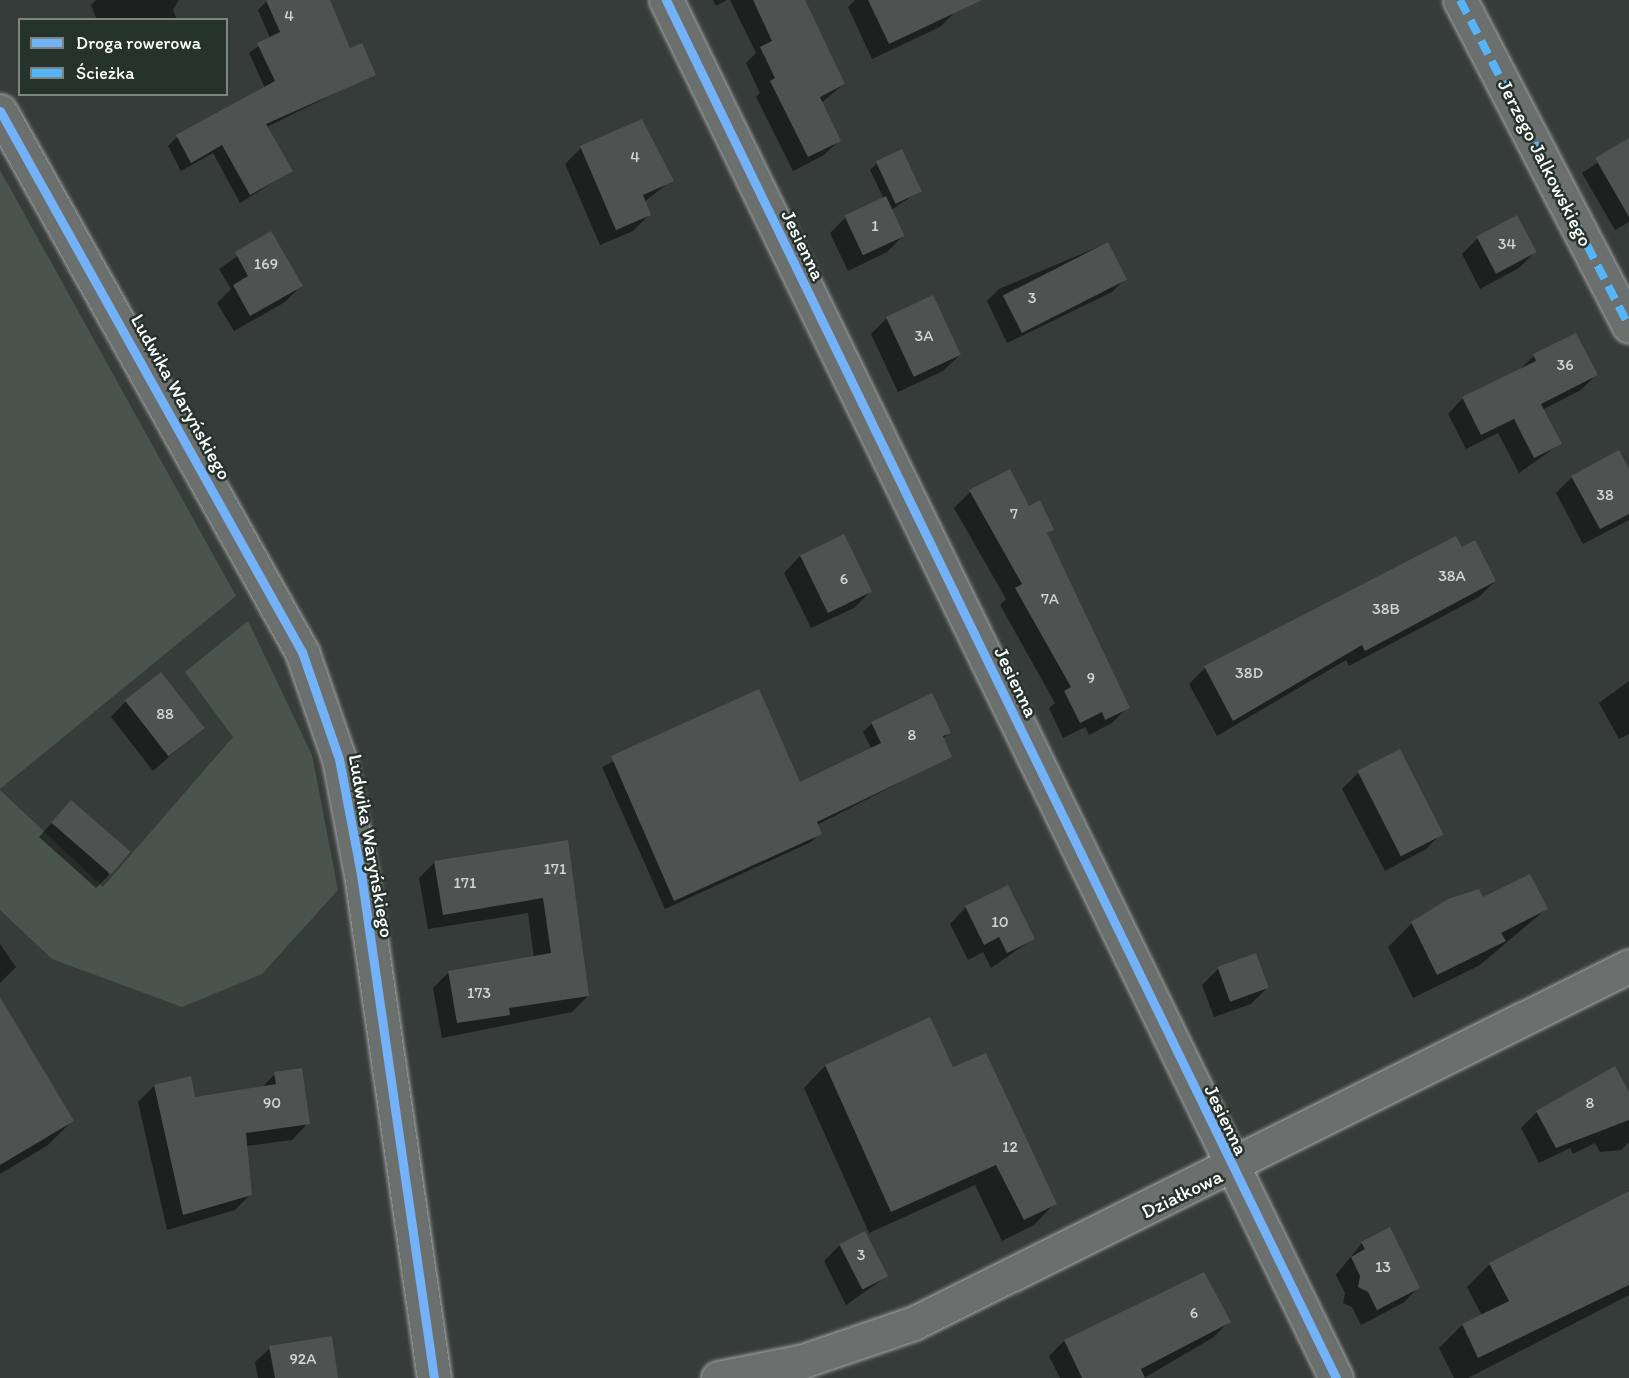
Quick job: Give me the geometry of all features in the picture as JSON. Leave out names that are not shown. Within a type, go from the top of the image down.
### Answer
[{"type":"street","name":"Jesienna","points":[[666,0],[1231,1170],[1336,1378]]},
{"type":"street","name":"Jerzego Jalkowskiego","points":[[1460,0],[1629,326]]},
{"type":"street","name":"Ludwika Waryńskiego","points":[[0,111],[303,652],[339,759],[361,874],[434,1378]]},
{"type":"street","name":"Działkowa","points":[[718,1378],[804,1361],[914,1323],[1231,1170],[1629,966]]},
{"type":"shaded area","points":[[0,170],[236,596],[0,789]]},
{"type":"shaded area","points":[[248,621],[312,755],[338,890],[262,974],[182,1007],[52,959],[0,910],[0,790],[103,887],[233,737],[185,672]]},
{"type":"building","points":[[266,0],[330,0],[350,48],[362,43],[376,75],[266,124],[293,171],[250,195],[222,145],[191,163],[176,135],[275,81],[257,43],[280,32]]},
{"type":"building","points":[[753,0],[805,0],[845,84],[820,97],[841,141],[808,157],[770,81],[775,78],[760,47],[772,41]]},
{"type":"building","points":[[868,0],[982,0],[889,44]]},
{"type":"building","points":[[642,119],[674,181],[643,195],[651,215],[616,230],[580,146]]},
{"type":"building","points":[[1629,138],[1629,217],[1595,158]]},
{"type":"building","points":[[902,149],[922,192],[896,204],[876,161]]},
{"type":"building","points":[[886,196],[905,236],[863,255],[844,215]]},
{"type":"building","points":[[1517,215],[1537,252],[1496,274],[1476,237]]},
{"type":"building","points":[[271,231],[303,286],[250,316],[233,285],[248,276],[235,252]]},
{"type":"building","points":[[1108,242],[1127,279],[1022,333],[1003,296]]},
{"type":"building","points":[[933,295],[961,355],[914,377],[886,317]]},
{"type":"building","points":[[1576,333],[1598,375],[1541,404],[1562,444],[1534,458],[1514,419],[1481,435],[1462,397],[1536,361],[1533,354]]},
{"type":"building","points":[[1619,450],[1629,469],[1629,514],[1600,529],[1571,476]]},
{"type":"building","points":[[1010,469],[1029,506],[1040,500],[1054,530],[1047,533],[1130,708],[1105,720],[1102,712],[1080,723],[1064,691],[1071,687],[1015,588],[1022,584],[969,490]]},
{"type":"building","points":[[844,534],[872,592],[828,613],[800,555]]},
{"type":"building","points":[[1456,536],[1462,547],[1475,540],[1496,581],[1365,651],[1362,645],[1233,721],[1204,666]]},
{"type":"building","points":[[161,672],[205,728],[168,756],[125,700]]},
{"type":"building","points":[[759,689],[800,782],[881,743],[871,722],[932,693],[951,733],[943,736],[952,757],[817,822],[822,834],[674,901],[611,756]]},
{"type":"building","points":[[1400,749],[1444,835],[1401,856],[1357,771]]},
{"type":"building","points":[[71,800],[131,852],[111,874],[51,823]]},
{"type":"building","points":[[568,840],[589,996],[509,1008],[510,1015],[457,1023],[448,971],[551,953],[543,898],[443,915],[434,861]]},
{"type":"building","points":[[1530,874],[1548,909],[1501,933],[1506,941],[1437,975],[1411,922],[1448,899],[1479,889],[1483,897]]},
{"type":"building","points":[[1008,885],[1035,939],[1007,953],[999,937],[984,945],[965,906]]},
{"type":"building","points":[[1256,953],[1269,988],[1230,1002],[1217,967]]},
{"type":"building","points":[[0,997],[74,1121],[0,1165]]},
{"type":"building","points":[[930,1017],[953,1067],[986,1053],[1057,1204],[1024,1220],[996,1165],[891,1212],[825,1065]]},
{"type":"building","points":[[1615,1066],[1629,1092],[1629,1120],[1556,1148],[1536,1111]]},
{"type":"building","points":[[302,1068],[310,1124],[246,1133],[252,1195],[183,1215],[154,1085],[191,1076],[195,1097],[276,1084],[274,1072]]},
{"type":"building","points":[[1629,1191],[1629,1285],[1478,1358],[1462,1324],[1509,1301],[1489,1263]]},
{"type":"building","points":[[1390,1227],[1420,1288],[1377,1310],[1368,1292],[1358,1287],[1360,1276],[1351,1257],[1365,1249],[1361,1242]]},
{"type":"building","points":[[865,1231],[888,1276],[862,1290],[839,1244]]},
{"type":"building","points":[[1204,1272],[1231,1322],[1141,1369],[1145,1378],[1082,1378],[1064,1340]]},
{"type":"building","points":[[332,1336],[338,1378],[275,1378],[269,1346]]},
{"type":"marked path","points":[[1460,0],[1629,326]]},
{"type":"cycle path","points":[[666,0],[1336,1378]]},
{"type":"cycle path","points":[[0,111],[302,652],[339,759],[361,874],[434,1378]]}]
